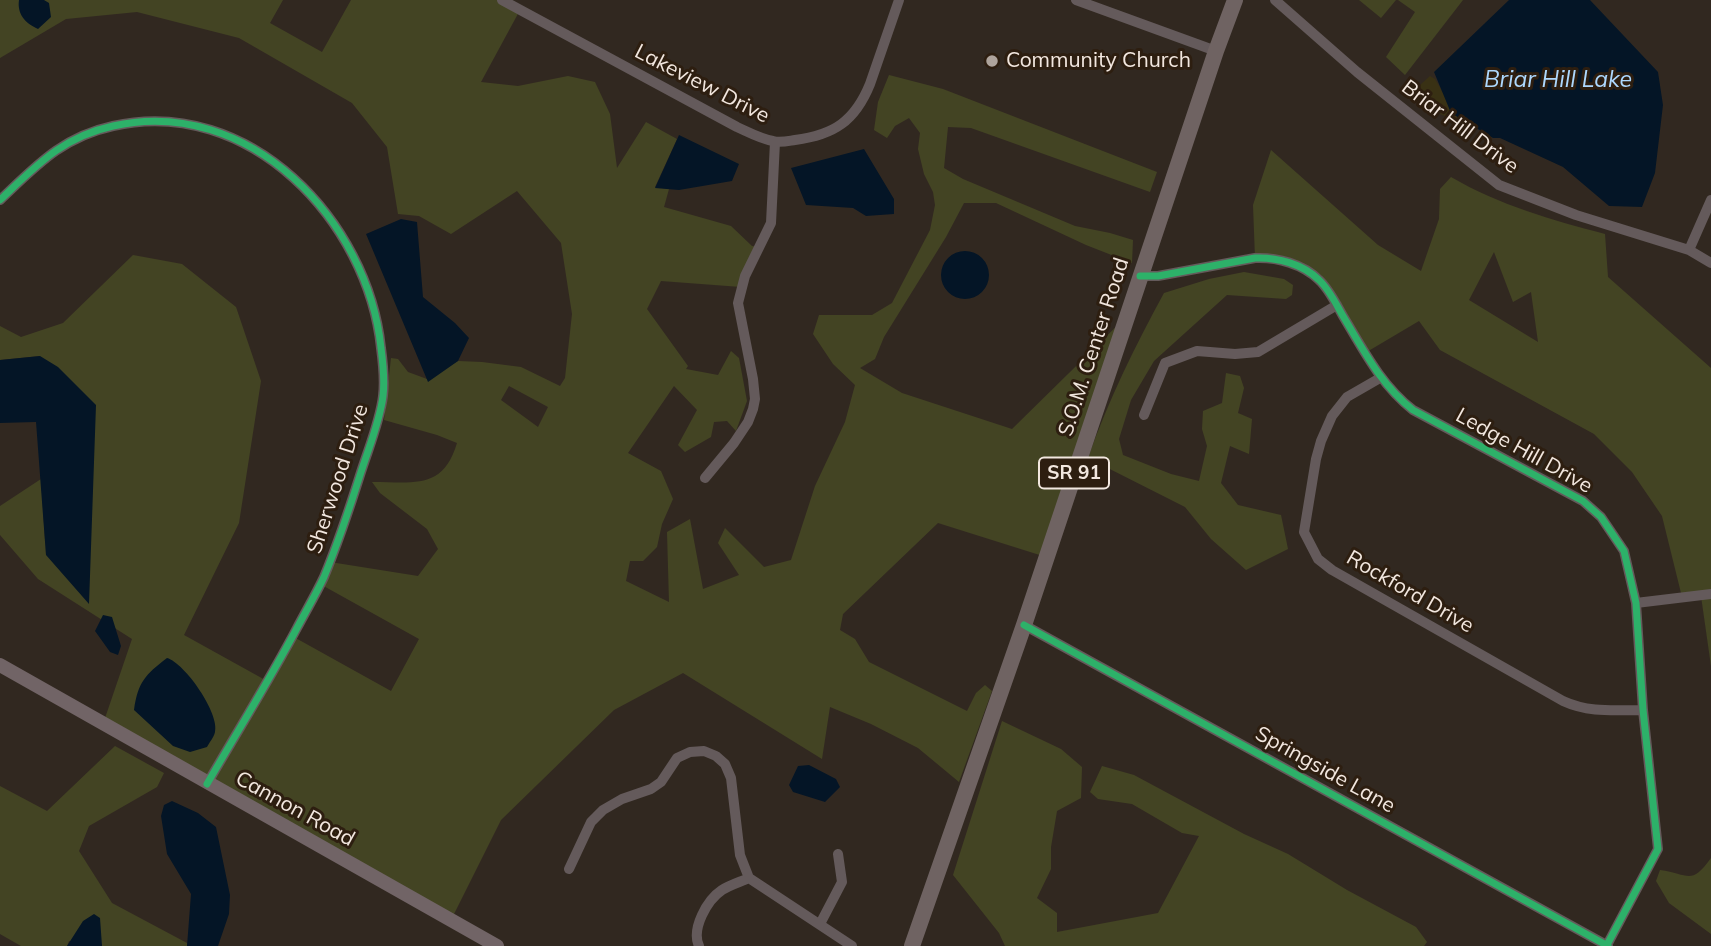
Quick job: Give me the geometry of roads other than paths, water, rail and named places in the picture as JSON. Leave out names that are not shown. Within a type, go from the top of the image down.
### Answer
[{"type":"main road","name":"S.O.M. Center Road","points":[[912,946],[1024,625],[1216,51],[1236,0]]},
{"type":"main road","name":"Cannon Road","points":[[0,665],[206,784],[497,946]]},
{"type":"street","name":"Lakeview Drive","points":[[502,0],[737,127],[775,142],[811,138],[833,131],[855,109],[865,97],[899,0]]},
{"type":"street","points":[[1076,0],[1216,51]]},
{"type":"street","name":"Briar Hill Drive","points":[[1275,0],[1357,72],[1499,185],[1553,207],[1689,250],[1711,263]]},
{"type":"street","name":"Sherwood Drive","points":[[0,200],[51,152],[82,136],[112,126],[144,121],[207,128],[237,139],[279,166],[307,189],[330,215],[352,250],[369,291],[379,327],[383,395],[351,504],[323,578],[281,658],[206,784]]},
{"type":"street","points":[[705,478],[748,422],[755,399],[754,379],[738,303],[746,276],[772,223],[775,142]]},
{"type":"street","points":[[1689,250],[1711,200]]},
{"type":"street","name":"Ledge Hill Drive","points":[[1140,276],[1158,276],[1237,260],[1268,257],[1301,268],[1320,281],[1380,378],[1395,396],[1413,410],[1583,501],[1601,517],[1623,551],[1636,603],[1643,710],[1658,849],[1608,946]]},
{"type":"street","points":[[1144,415],[1165,363],[1197,351],[1235,354],[1258,352],[1337,305]]},
{"type":"street","name":"Rockford Drive","points":[[1380,378],[1347,397],[1332,416],[1321,441],[1304,532],[1318,559],[1332,570],[1563,701],[1581,709],[1596,711],[1643,710]]},
{"type":"street","points":[[1636,603],[1711,594]]},
{"type":"street","name":"Springside Lane","points":[[1024,625],[1608,946]]},
{"type":"street","points":[[569,869],[591,822],[603,810],[622,799],[651,789],[660,782],[677,758],[690,752],[704,751],[725,764],[731,778],[740,855],[749,878],[852,946]]},
{"type":"street","points":[[820,924],[842,882],[838,853]]},
{"type":"street","points":[[698,946],[696,927],[710,903],[720,891],[749,878]]},
{"type":"water","points":[[19,0],[44,0],[49,3],[51,17],[38,29],[33,27],[21,14]]},
{"type":"water","name":"Briar Hill Lake","points":[[1509,0],[1590,0],[1658,72],[1663,105],[1655,173],[1642,207],[1609,206],[1563,167],[1500,138],[1493,138],[1451,113],[1434,72]]},
{"type":"water","points":[[679,135],[739,164],[732,181],[679,190],[655,188]]},
{"type":"water","points":[[864,149],[894,199],[894,214],[866,216],[853,208],[806,205],[791,168]]},
{"type":"water","points":[[401,219],[417,222],[423,297],[469,338],[458,361],[428,382],[366,234]]},
{"type":"water","points":[[965,251],[982,258],[989,275],[982,292],[965,299],[948,292],[941,275],[948,258]]},
{"type":"water","points":[[40,356],[58,367],[96,405],[89,604],[46,555],[36,422],[0,423],[0,360]]},
{"type":"water","points":[[103,615],[112,617],[121,646],[118,655],[110,652],[95,631]]},
{"type":"water","points":[[167,658],[183,669],[207,702],[215,732],[207,747],[190,752],[173,746],[134,710],[144,680]]},
{"type":"water","points":[[809,765],[836,779],[840,787],[825,802],[793,792],[789,785],[798,766]]},
{"type":"water","points":[[172,801],[198,813],[216,827],[230,895],[229,914],[218,946],[187,946],[191,894],[167,854],[161,816],[164,805]]},
{"type":"water","points":[[94,914],[100,918],[102,946],[67,946],[83,921]]},
{"type":"place","name":"Community Church","points":[[992,61]]}]
